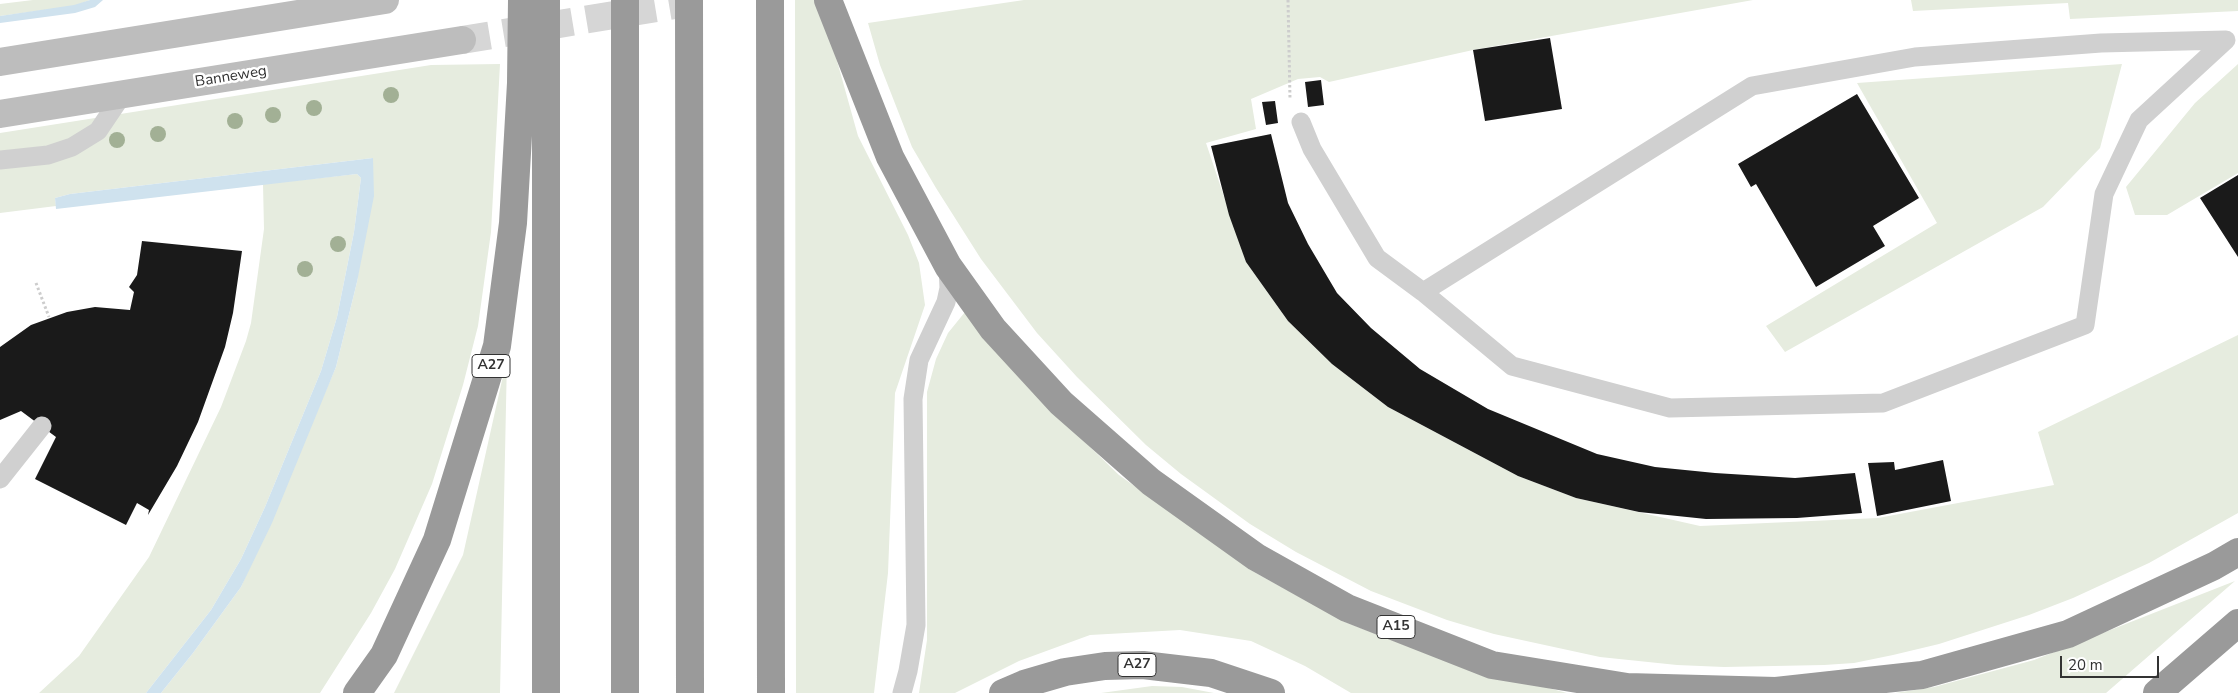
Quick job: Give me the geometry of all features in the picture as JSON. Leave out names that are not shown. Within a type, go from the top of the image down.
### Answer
[{"type":"highway","name":"A27","points":[[357,693],[384,655],[437,540],[497,346],[513,223],[521,83],[522,0]]},
{"type":"highway","points":[[546,0],[546,693]]},
{"type":"highway","points":[[625,0],[625,693]]},
{"type":"highway","points":[[689,0],[690,693]]},
{"type":"highway","points":[[770,0],[771,693]]},
{"type":"highway","name":"A15","points":[[828,0],[890,158],[948,266],[993,329],[1061,403],[1151,482],[1256,557],[1347,608],[1492,665],[1637,688],[1776,691],[1922,675],[2068,634],[2214,566],[2238,552]]},
{"type":"highway","points":[[2157,693],[2238,623]]},
{"type":"highway","name":"A27","points":[[1003,693],[1065,672],[1105,666],[1143,665],[1211,673],[1271,693]]},
{"type":"main road","points":[[0,62],[385,0]]},
{"type":"main road","name":"Banneweg","points":[[0,114],[462,40]]},
{"type":"lane","points":[[1301,122],[1312,149],[1377,258],[1423,292],[1512,366],[1670,408],[1883,403],[2085,325],[2104,194],[2139,120],[2226,40],[2101,43],[1915,57],[1752,86],[1423,292]]},
{"type":"lane","points":[[0,160],[48,155],[72,147],[98,130],[123,94]]},
{"type":"lane","points":[[902,693],[908,671],[916,624],[913,399],[919,360],[946,302],[949,288],[948,266]]},
{"type":"lane","points":[[0,479],[42,426]]},
{"type":"path","points":[[1288,0],[1290,97],[1301,122]]},
{"type":"path","points":[[36,283],[48,317]]},
{"type":"shaded area","points":[[33,0],[90,0],[74,6],[0,16],[0,4]]},
{"type":"shaded area","points":[[795,0],[820,0],[858,136],[908,235],[919,263],[925,305],[895,393],[888,573],[874,693],[796,693]]},
{"type":"shaded area","points":[[1024,0],[1753,0],[1473,50],[1329,82],[1320,77],[1298,79],[1251,99],[1256,129],[1206,143],[1246,262],[1288,321],[1332,364],[1388,407],[1518,476],[1576,498],[1700,526],[1878,518],[2054,485],[2038,432],[2238,335],[2238,513],[2149,563],[2073,598],[2029,615],[1939,644],[1854,663],[1724,667],[1677,665],[1600,657],[1494,634],[1447,620],[1371,591],[1296,552],[1250,524],[1181,474],[1146,445],[1077,377],[1037,333],[981,259],[936,188],[912,147],[880,65],[868,23]]},
{"type":"shaded area","points":[[1911,0],[2238,0],[2238,11],[2070,19],[2068,3],[1913,11]]},
{"type":"shaded area","points":[[500,64],[491,232],[478,326],[463,385],[432,484],[395,569],[371,613],[320,693],[161,693],[241,587],[336,367],[357,282],[373,158],[70,194],[55,198],[56,206],[0,213],[0,133],[431,65]]},
{"type":"shaded area","points":[[2122,64],[2100,148],[2043,207],[1785,352],[1766,326],[1937,223],[1857,83]]},
{"type":"shaded area","points":[[2238,64],[2238,173],[2167,215],[2135,215],[2126,187],[2195,103]]},
{"type":"shaded area","points":[[357,174],[361,178],[354,232],[337,317],[321,371],[265,507],[241,559],[211,610],[146,693],[39,693],[79,656],[149,557],[221,407],[251,323],[264,229],[263,184]]},
{"type":"shaded area","points":[[965,312],[1023,382],[1119,475],[1256,573],[1345,622],[1441,659],[1567,693],[1351,693],[1305,666],[1251,641],[1180,630],[1090,635],[1019,661],[955,693],[919,693],[927,640],[927,392],[936,359],[948,333]]},
{"type":"shaded area","points":[[507,358],[500,693],[394,693],[463,555]]},
{"type":"shaded area","points":[[2235,581],[2106,693],[1895,693],[1934,687],[2034,660]]},
{"type":"shaded area","points":[[1152,686],[1182,687],[1214,693],[1101,693]]},
{"type":"water","points":[[90,0],[103,0],[95,7],[75,13],[0,23],[0,16],[74,5]]},
{"type":"water","points":[[373,158],[374,196],[357,282],[336,367],[272,523],[241,587],[193,653],[161,693],[146,693],[211,610],[241,559],[265,507],[321,371],[337,317],[354,232],[361,178],[357,174],[56,209],[55,198],[70,194]]},
{"type":"building","points":[[1550,38],[1562,109],[1485,121],[1473,50]]},
{"type":"building","points":[[1321,80],[1324,105],[1308,107],[1305,82]]},
{"type":"building","points":[[1857,94],[1919,198],[1873,226],[1885,246],[1816,287],[1756,184],[1751,187],[1738,164]]},
{"type":"building","points":[[1275,101],[1278,123],[1266,125],[1262,102]]},
{"type":"building","points":[[1271,134],[1288,203],[1308,244],[1337,293],[1371,328],[1420,369],[1488,409],[1597,454],[1655,467],[1715,473],[1795,478],[1855,473],[1862,513],[1797,518],[1706,519],[1639,512],[1576,498],[1518,476],[1388,407],[1332,364],[1288,321],[1246,262],[1229,215],[1211,146]]},
{"type":"building","points":[[2238,175],[2238,257],[2200,198]]},
{"type":"building","points":[[142,241],[242,251],[233,313],[225,347],[198,422],[177,466],[148,515],[149,510],[137,503],[126,525],[35,479],[56,437],[21,411],[0,420],[0,347],[31,325],[67,312],[95,307],[130,310],[134,292],[129,287],[137,275]]},
{"type":"building","points":[[1943,460],[1951,501],[1877,516],[1868,463],[1894,462],[1895,470]]},
{"type":"tunnel","points":[[462,40],[705,0]]}]
